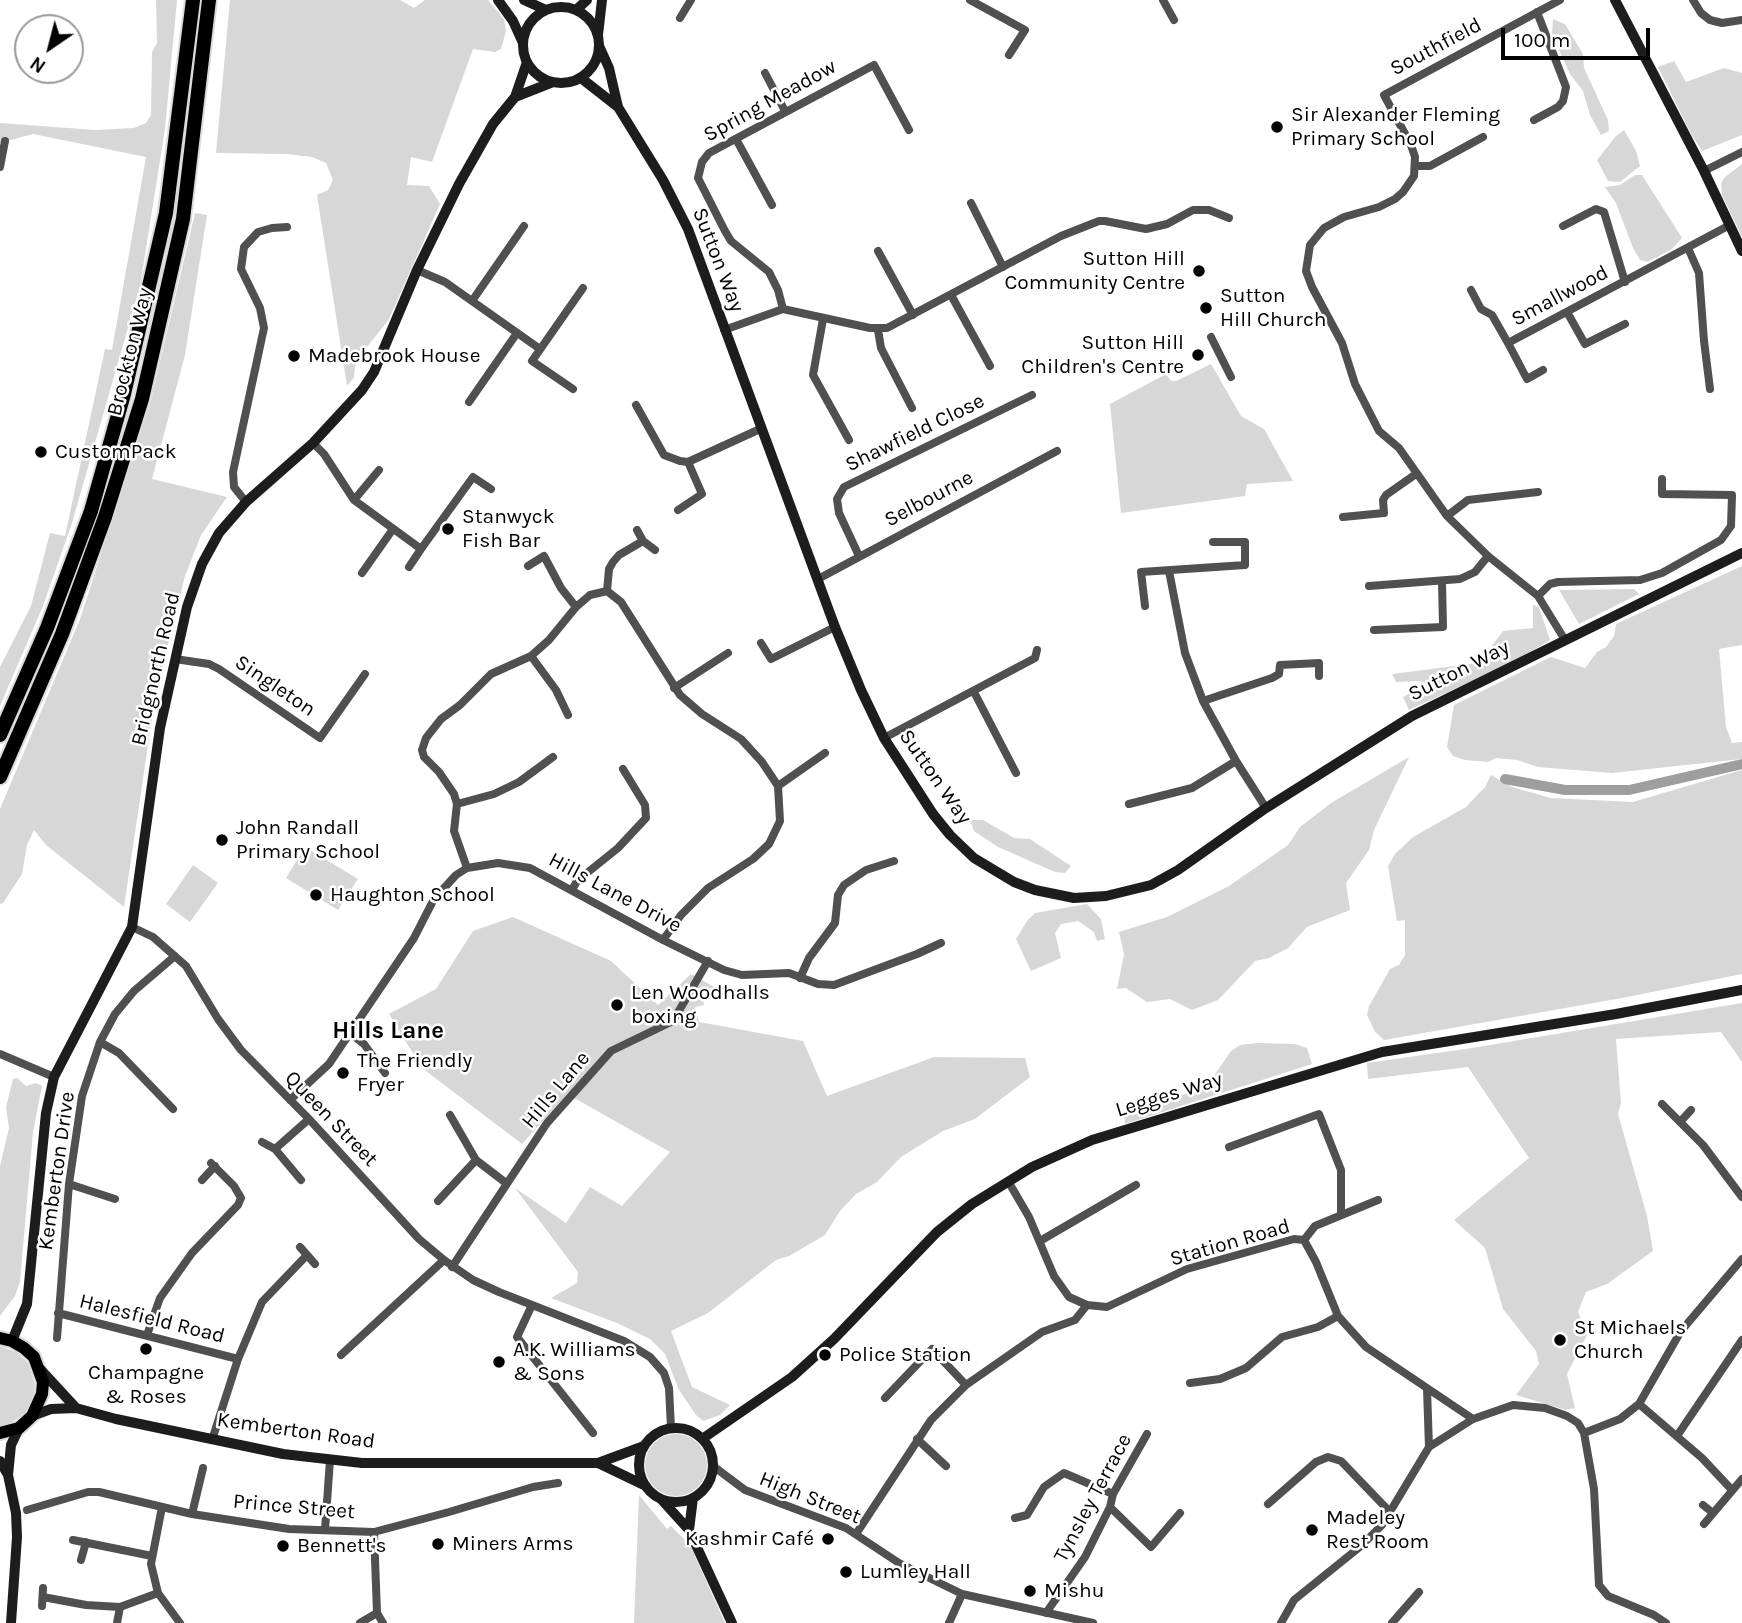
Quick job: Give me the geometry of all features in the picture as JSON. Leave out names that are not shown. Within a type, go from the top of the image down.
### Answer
[{"type":"highway","name":"Brockton Way","points":[[0,735],[47,628],[91,511],[124,394],[166,213],[193,0]]},
{"type":"highway","name":"Brockton Way","points":[[0,777],[62,634],[105,516],[142,399],[183,219],[209,0]]},
{"type":"main road","points":[[0,1433],[19,1428],[32,1416],[42,1394],[40,1370],[34,1357],[24,1348],[6,1339]]},
{"type":"street","points":[[498,0],[513,21],[523,43],[527,62],[536,74],[553,82]]},
{"type":"street","points":[[523,0],[546,10]]},
{"type":"street","points":[[576,10],[587,0]]},
{"type":"street","points":[[515,97],[553,82],[570,82],[581,78],[593,67],[600,48],[598,35],[602,0]]},
{"type":"street","points":[[680,18],[691,0]]},
{"type":"street","points":[[970,0],[1025,30],[1009,55]]},
{"type":"street","points":[[1163,0],[1174,20]]},
{"type":"street","name":"Southfield","points":[[1415,166],[1411,145],[1384,95],[1560,0]]},
{"type":"street","points":[[1615,0],[1704,171],[1742,251]]},
{"type":"street","points":[[1693,0],[1701,13],[1710,20],[1722,23],[1742,20]]},
{"type":"street","points":[[523,43],[530,23],[546,10],[561,7],[576,10],[592,22],[598,35]]},
{"type":"street","points":[[1534,120],[1558,107],[1563,101],[1566,87],[1537,12]]},
{"type":"street","name":"Sutton Way","points":[[600,48],[609,68],[618,107],[663,180],[688,229],[835,627],[884,738],[933,814],[950,835],[974,858],[1014,882],[1074,898],[1106,896],[1151,885],[1178,870],[1266,808],[1412,716],[1742,553]]},
{"type":"street","name":"Bridgnorth Road","points":[[6,1339],[27,1304],[46,1113],[54,1077],[132,927],[160,728],[187,607],[202,564],[219,533],[246,502],[349,407],[374,372],[417,270],[458,184],[493,124],[515,97],[527,62]]},
{"type":"street","name":"Spring Meadow","points":[[783,309],[769,272],[731,241],[702,189],[698,169],[705,157],[785,111],[874,65],[909,130]]},
{"type":"street","points":[[765,73],[785,111]]},
{"type":"street","name":"Sutton Way","points":[[581,78],[618,107]]},
{"type":"street","points":[[1483,137],[1430,166],[1415,166],[1410,184],[1395,199],[1324,228],[1310,245],[1306,261],[1308,279],[1342,343],[1355,384],[1380,430],[1399,447],[1447,516],[1488,556],[1538,596],[1565,640]]},
{"type":"street","points":[[736,139],[772,205]]},
{"type":"street","points":[[0,167],[5,141]]},
{"type":"street","points":[[1704,171],[1742,152]]},
{"type":"street","points":[[971,203],[1003,267]]},
{"type":"street","points":[[1563,226],[1595,209],[1604,212],[1625,282]]},
{"type":"street","points":[[724,330],[783,309],[878,330],[913,315],[1072,231],[1099,221],[1146,229],[1167,224],[1193,210],[1209,210],[1229,218]]},
{"type":"street","points":[[472,301],[524,226]]},
{"type":"street","name":"Smallwood","points":[[1471,290],[1480,309],[1492,315],[1508,343],[1728,226]]},
{"type":"street","points":[[246,502],[234,487],[233,472],[264,328],[260,309],[241,269],[244,247],[258,232],[287,227]]},
{"type":"street","points":[[1688,248],[1699,273],[1710,389]]},
{"type":"street","points":[[878,251],[913,315]]},
{"type":"street","points":[[417,270],[445,282],[540,349]]},
{"type":"street","points":[[573,389],[531,361],[583,288]]},
{"type":"street","points":[[951,295],[990,366]]},
{"type":"street","points":[[1567,312],[1585,344],[1625,324]]},
{"type":"street","points":[[823,319],[813,375],[849,440]]},
{"type":"street","points":[[878,330],[881,348],[912,408]]},
{"type":"street","points":[[469,401],[517,333]]},
{"type":"street","points":[[1211,337],[1231,377]]},
{"type":"street","points":[[1508,343],[1527,379],[1543,369]]},
{"type":"street","name":"Shawfield Close","points":[[859,556],[839,513],[837,499],[844,488],[1032,395]]},
{"type":"street","points":[[635,405],[664,455],[688,462],[761,429]]},
{"type":"street","points":[[313,443],[324,454],[354,500],[421,549]]},
{"type":"street","name":"Selbourne","points":[[818,579],[1057,451]]},
{"type":"street","points":[[678,510],[702,494],[688,462]]},
{"type":"street","points":[[354,500],[379,470]]},
{"type":"street","points":[[1343,517],[1384,513],[1386,495],[1416,474]]},
{"type":"street","points":[[409,566],[473,477],[491,489]]},
{"type":"street","points":[[1538,596],[1550,584],[1558,582],[1621,582],[1651,576],[1681,564],[1721,540],[1731,526],[1732,495],[1662,494],[1662,479]]},
{"type":"street","points":[[1447,516],[1468,500],[1538,492]]},
{"type":"street","points":[[362,573],[393,529]]},
{"type":"street","points":[[637,530],[643,541],[654,550]]},
{"type":"street","points":[[607,591],[609,569],[613,562],[619,555],[643,541]]},
{"type":"street","points":[[1144,607],[1141,572],[1245,565],[1245,542],[1213,542]]},
{"type":"street","points":[[528,566],[544,556],[561,589],[576,607]]},
{"type":"street","points":[[1369,586],[1441,582],[1468,576],[1475,572],[1488,556]]},
{"type":"street","points":[[1169,570],[1185,653],[1203,701],[1266,808]]},
{"type":"street","points":[[1374,630],[1443,627],[1441,582]]},
{"type":"street","points":[[290,1100],[329,1064],[414,938],[434,898],[456,875],[467,868],[454,831],[457,804],[449,785],[424,757],[422,750],[425,738],[441,719],[460,705],[491,674],[531,656],[590,595],[607,591]]},
{"type":"street","points":[[607,591],[621,602],[674,688],[690,706],[741,738],[778,786],[780,821],[769,844],[753,859],[708,888],[681,915],[663,940]]},
{"type":"street","points":[[761,643],[771,659],[835,627]]},
{"type":"street","points":[[884,738],[1035,658],[1037,650]]},
{"type":"street","points":[[674,688],[728,653]]},
{"type":"street","points":[[531,656],[556,690],[569,715]]},
{"type":"street","name":"Singleton","points":[[175,659],[209,664],[219,669],[320,738],[365,674]]},
{"type":"street","points":[[1203,701],[1272,678],[1279,674],[1280,665],[1319,663],[1319,676]]},
{"type":"street","points":[[974,692],[1016,773]]},
{"type":"street","points":[[778,786],[825,753]]},
{"type":"street","points":[[457,804],[494,794],[519,782],[553,757]]},
{"type":"street","points":[[1129,804],[1192,788],[1236,761]]},
{"type":"street","points":[[572,890],[578,881],[618,848],[646,818],[645,805],[623,769]]},
{"type":"street","points":[[800,978],[809,958],[835,923],[838,895],[844,885],[866,870],[894,861]]},
{"type":"street","name":"Hills Lane Drive","points":[[467,868],[484,864],[513,863],[530,868],[663,940],[732,973],[789,973],[826,985],[841,984],[941,943]]},
{"type":"street","name":"Queen Street","points":[[132,927],[153,937],[186,966],[218,1019],[241,1050],[309,1119],[419,1239],[452,1267],[482,1284],[624,1341],[650,1357],[664,1373],[669,1388],[671,1428]]},
{"type":"street","name":"Kemberton Drive","points":[[57,1339],[69,1184],[82,1096],[100,1042],[115,1014],[134,991],[175,956]]},
{"type":"street","name":"Hills Lane","points":[[452,1267],[547,1123],[611,1051],[673,1021],[708,961]]},
{"type":"street","name":"Legges Way","points":[[702,1439],[792,1377],[834,1339],[937,1232],[972,1204],[1008,1181],[1092,1140],[1347,1061],[1416,1045],[1616,1014],[1742,989]]},
{"type":"street","points":[[350,1033],[364,1044],[385,1073]]},
{"type":"street","points":[[100,1042],[119,1053],[173,1109]]},
{"type":"street","points":[[0,1054],[54,1077]]},
{"type":"street","points":[[1662,1104],[1703,1145],[1742,1197]]},
{"type":"street","points":[[1680,1122],[1691,1110]]},
{"type":"street","points":[[1229,1147],[1319,1114],[1341,1170],[1341,1215]]},
{"type":"street","points":[[450,1115],[476,1160],[506,1182]]},
{"type":"street","points":[[275,1149],[309,1119]]},
{"type":"street","points":[[1247,1141],[1251,1151]]},
{"type":"street","points":[[262,1142],[275,1149],[301,1180]]},
{"type":"street","points":[[438,1200],[476,1160]]},
{"type":"street","points":[[147,1335],[160,1298],[192,1253],[238,1205],[240,1198],[234,1186],[213,1164],[202,1180]]},
{"type":"street","points":[[1008,1181],[1030,1217],[1054,1276],[1069,1297],[1087,1305]]},
{"type":"street","points":[[69,1184],[115,1199]]},
{"type":"street","points":[[1040,1241],[1136,1185]]},
{"type":"street","points":[[1304,1240],[1315,1226],[1378,1200]]},
{"type":"street","name":"Station Road","points":[[856,1534],[931,1420],[967,1385],[1042,1332],[1075,1320],[1087,1305],[1107,1307],[1186,1269],[1294,1239],[1304,1240],[1317,1262],[1338,1315],[1366,1347],[1473,1419]]},
{"type":"street","points":[[300,1247],[315,1264]]},
{"type":"street","points":[[212,1440],[238,1359],[262,1302],[307,1255]]},
{"type":"street","points":[[1584,1433],[1620,1419],[1639,1404],[1681,1331],[1742,1259]]},
{"type":"street","points":[[341,1355],[444,1260]]},
{"type":"street","points":[[532,1305],[517,1337],[593,1433]]},
{"type":"street","name":"Halesfield Road","points":[[58,1313],[238,1359]]},
{"type":"street","points":[[1190,1383],[1220,1380],[1245,1368],[1282,1337],[1318,1327],[1338,1315]]},
{"type":"street","points":[[1677,1436],[1739,1352],[1742,1340]]},
{"type":"street","points":[[885,1398],[932,1349],[967,1385]]},
{"type":"street","points":[[40,1370],[76,1408]]},
{"type":"street","points":[[1207,1381],[1209,1391]]},
{"type":"street","points":[[1427,1389],[1429,1447]]},
{"type":"street","points":[[1639,1404],[1677,1436],[1732,1490]]},
{"type":"street","points":[[1281,1623],[1294,1600],[1361,1546],[1382,1525],[1429,1447],[1473,1419],[1513,1405],[1528,1405],[1567,1416],[1578,1423],[1584,1433],[1594,1489],[1599,1585],[1602,1592],[1667,1623]]},
{"type":"street","name":"Kemberton Road","points":[[32,1416],[51,1409],[76,1408],[212,1440],[362,1463],[597,1463],[644,1446]]},
{"type":"street","points":[[11,1623],[17,1537],[16,1513],[8,1475],[11,1446],[19,1428]]},
{"type":"street","points":[[661,1499],[672,1502],[693,1498],[702,1492],[710,1479],[713,1466],[710,1451],[702,1439],[683,1429],[671,1428],[659,1432],[644,1446],[639,1467],[646,1486],[689,1530],[732,1623]]},
{"type":"street","name":"Tynsley Terrace","points":[[1046,1613],[1085,1557],[1110,1507],[1113,1494],[1147,1434]]},
{"type":"street","points":[[917,1439],[946,1466]]},
{"type":"street","points":[[1268,1504],[1316,1462],[1328,1457],[1341,1461],[1390,1512]]},
{"type":"street","points":[[325,1530],[330,1460]]},
{"type":"street","points":[[0,1461],[8,1475]]},
{"type":"street","name":"Kemberton Road","points":[[597,1463],[646,1486]]},
{"type":"street","name":"High Street","points":[[713,1466],[744,1490],[856,1534],[899,1563],[962,1594],[1093,1623]]},
{"type":"street","points":[[192,1514],[203,1468]]},
{"type":"street","points":[[1015,1518],[1027,1515],[1044,1487],[1064,1472],[1113,1494]]},
{"type":"street","points":[[1704,1524],[1742,1479]]},
{"type":"street","name":"Prince Street","points":[[27,1510],[88,1492],[99,1492],[192,1514],[289,1529],[374,1531],[449,1513],[533,1487],[558,1483]]},
{"type":"street","points":[[689,1530],[693,1498]]},
{"type":"street","points":[[1703,1506],[1713,1513]]},
{"type":"street","points":[[162,1507],[150,1564],[158,1593],[180,1623]]},
{"type":"street","points":[[1110,1507],[1151,1547],[1180,1513]]},
{"type":"street","points":[[374,1531],[377,1614],[383,1623]]},
{"type":"street","points":[[73,1540],[152,1556]]},
{"type":"street","points":[[82,1560],[86,1542]]},
{"type":"street","points":[[1392,1623],[1419,1591]]},
{"type":"street","points":[[43,1597],[86,1605],[120,1607],[158,1593]]},
{"type":"street","points":[[949,1623],[962,1594]]},
{"type":"street","points":[[117,1623],[120,1607]]},
{"type":"street","points":[[360,1623],[377,1614]]},
{"type":"shaded area","points":[[156,0],[177,0],[165,129],[140,286],[72,523],[43,606],[0,706],[0,667],[31,606],[50,533],[65,536],[105,349],[112,350],[146,157],[33,134],[0,143],[0,123],[95,130],[134,128],[146,123],[151,115],[152,52],[157,43]]},
{"type":"shaded area","points":[[230,0],[400,0],[414,8],[425,0],[488,0],[504,19],[506,31],[501,49],[495,52],[473,49],[432,162],[411,157],[407,185],[429,186],[440,204],[389,319],[360,356],[354,378],[347,386],[317,195],[328,190],[333,180],[326,163],[312,157],[286,154],[216,153]]},
{"type":"shaded area","points":[[1553,19],[1565,24],[1583,54],[1584,68],[1608,120],[1609,131],[1601,135],[1590,115],[1583,91],[1570,74],[1552,35]]},
{"type":"shaded area","points":[[1674,61],[1686,82],[1724,68],[1742,73],[1742,135],[1702,151],[1658,67]]},
{"type":"shaded area","points":[[1624,130],[1636,151],[1640,166],[1620,182],[1608,181],[1597,160]]},
{"type":"shaded area","points":[[1742,164],[1742,237],[1722,195],[1721,183]]},
{"type":"shaded area","points":[[1635,175],[1642,175],[1682,238],[1672,249],[1648,262],[1640,260],[1633,248],[1616,203],[1605,187],[1620,185]]},
{"type":"shaded area","points":[[195,213],[207,215],[185,355],[152,479],[227,497],[201,535],[185,576],[155,698],[124,907],[46,845],[34,830],[27,845],[22,874],[0,904],[0,809],[80,619],[151,400]]},
{"type":"shaded area","points":[[1211,364],[1241,416],[1264,429],[1293,481],[1247,484],[1245,496],[1121,513],[1110,404],[1166,374],[1171,381],[1176,381]]},
{"type":"shaded area","points":[[1742,566],[1742,645],[1719,649],[1726,727],[1732,743],[1742,742],[1742,759],[1612,773],[1538,767],[1517,760],[1496,758],[1488,762],[1465,760],[1453,756],[1447,747],[1454,705],[1551,657],[1585,668],[1614,636],[1616,624]]},
{"type":"shaded area","points":[[1634,589],[1639,594],[1579,624],[1559,590]]},
{"type":"shaded area","points":[[1533,605],[1539,607],[1550,640],[1515,661],[1409,710],[1403,697],[1423,686],[1421,681],[1396,682],[1392,674],[1479,663],[1503,631],[1533,628]]},
{"type":"shaded area","points":[[1409,757],[1374,830],[1369,850],[1346,883],[1350,910],[1307,927],[1288,948],[1269,958],[1255,961],[1218,1000],[1192,1010],[1170,999],[1147,1002],[1126,988],[1117,989],[1124,954],[1119,932],[1167,917],[1229,886],[1288,845],[1300,827],[1331,803]]},
{"type":"shaded area","points":[[1742,770],[1742,974],[1384,1040],[1375,1032],[1367,1015],[1369,1006],[1390,969],[1399,965],[1405,955],[1405,920],[1397,921],[1388,866],[1395,854],[1413,837],[1466,807],[1485,787],[1491,775],[1512,787],[1551,798],[1633,802]]},
{"type":"shaded area","points":[[970,820],[983,820],[1014,838],[1030,839],[1071,866],[1065,873],[1055,872],[998,847],[974,831]]},
{"type":"shaded area","points":[[305,847],[358,879],[338,910],[286,878]]},
{"type":"shaded area","points":[[193,865],[218,883],[190,922],[166,904]]},
{"type":"shaded area","points":[[1087,904],[1101,919],[1105,939],[1097,941],[1094,932],[1078,921],[1061,924],[1055,933],[1061,958],[1031,971],[1016,939],[1027,921],[1035,913]]},
{"type":"shaded area","points":[[513,917],[611,961],[658,1005],[691,974],[718,989],[702,993],[704,1005],[695,1007],[699,1022],[803,1041],[827,1096],[934,1057],[1025,1058],[1030,1077],[975,1119],[943,1131],[901,1157],[877,1182],[856,1194],[840,1211],[825,1235],[789,1256],[776,1260],[708,1313],[671,1331],[692,1387],[730,1405],[720,1415],[703,1421],[679,1390],[665,1354],[650,1339],[617,1323],[551,1298],[577,1283],[578,1272],[515,1188],[566,1223],[590,1187],[622,1206],[670,1152],[567,1094],[522,1144],[422,1068],[389,1014],[436,989],[473,931]]},
{"type":"shaded area","points":[[1742,1003],[1742,1062],[1721,1032],[1616,1039],[1621,1103],[1618,1114],[1647,1216],[1653,1251],[1607,1284],[1586,1292],[1578,1312],[1587,1335],[1567,1374],[1575,1408],[1566,1410],[1516,1395],[1539,1364],[1536,1351],[1503,1309],[1485,1248],[1454,1220],[1529,1158],[1468,1067],[1368,1079],[1367,1063]]},
{"type":"shaded area","points":[[1295,1044],[1307,1048],[1312,1064],[1125,1124],[1124,1113],[1201,1089],[1209,1083],[1231,1051],[1240,1045]]},
{"type":"shaded area","points":[[17,1078],[26,1086],[36,1083],[42,1086],[33,1132],[20,1282],[15,1296],[0,1316],[0,1166],[9,1128],[6,1107],[13,1079]]},
{"type":"shaded area","points":[[0,1346],[16,1352],[28,1363],[35,1385],[32,1401],[24,1414],[0,1426]]},
{"type":"shaded area","points":[[670,1434],[682,1434],[698,1443],[705,1453],[705,1477],[698,1487],[682,1496],[670,1496],[659,1491],[650,1482],[645,1471],[645,1459],[650,1448],[659,1439]]},
{"type":"shaded area","points":[[639,1495],[667,1529],[671,1526],[690,1545],[725,1623],[634,1623]]},
{"type":"waterway","points":[[1505,779],[1565,790],[1629,790],[1742,764]]},
{"type":"place","name":"Sir Alexander Fleming Primary School","points":[[1277,127]]},
{"type":"place","name":"Sutton Hill Community Centre","points":[[1199,271]]},
{"type":"place","name":"Sutton Hill Church","points":[[1206,308]]},
{"type":"place","name":"Sutton Hill Children's Centre","points":[[1198,355]]},
{"type":"place","name":"Madebrook House","points":[[294,356]]},
{"type":"place","name":"CustomPack","points":[[41,452]]},
{"type":"place","name":"Stanwyck Fish Bar","points":[[448,529]]},
{"type":"place","name":"John Randall Primary School","points":[[222,840]]},
{"type":"place","name":"Haughton School","points":[[316,895]]},
{"type":"place","name":"Len Woodhalls boxing","points":[[617,1005]]},
{"type":"place","name":"The Friendly Fryer","points":[[343,1073]]},
{"type":"place","name":"St Michaels Church","points":[[1560,1340]]},
{"type":"place","name":"Champagne & Roses","points":[[146,1349]]},
{"type":"place","name":"Police Station","points":[[825,1355]]},
{"type":"place","name":"A.K. Williams & Sons","points":[[499,1362]]},
{"type":"place","name":"Madeley Rest Room","points":[[1312,1530]]},
{"type":"place","name":"Kashmir Café","points":[[828,1539]]},
{"type":"place","name":"Miners Arms","points":[[438,1544]]},
{"type":"place","name":"Bennett's","points":[[283,1546]]},
{"type":"place","name":"Lumley Hall","points":[[846,1572]]},
{"type":"place","name":"Mishu","points":[[1030,1591]]},
{"type":"district","name":"Hills Lane","points":[[388,1031]]}]
